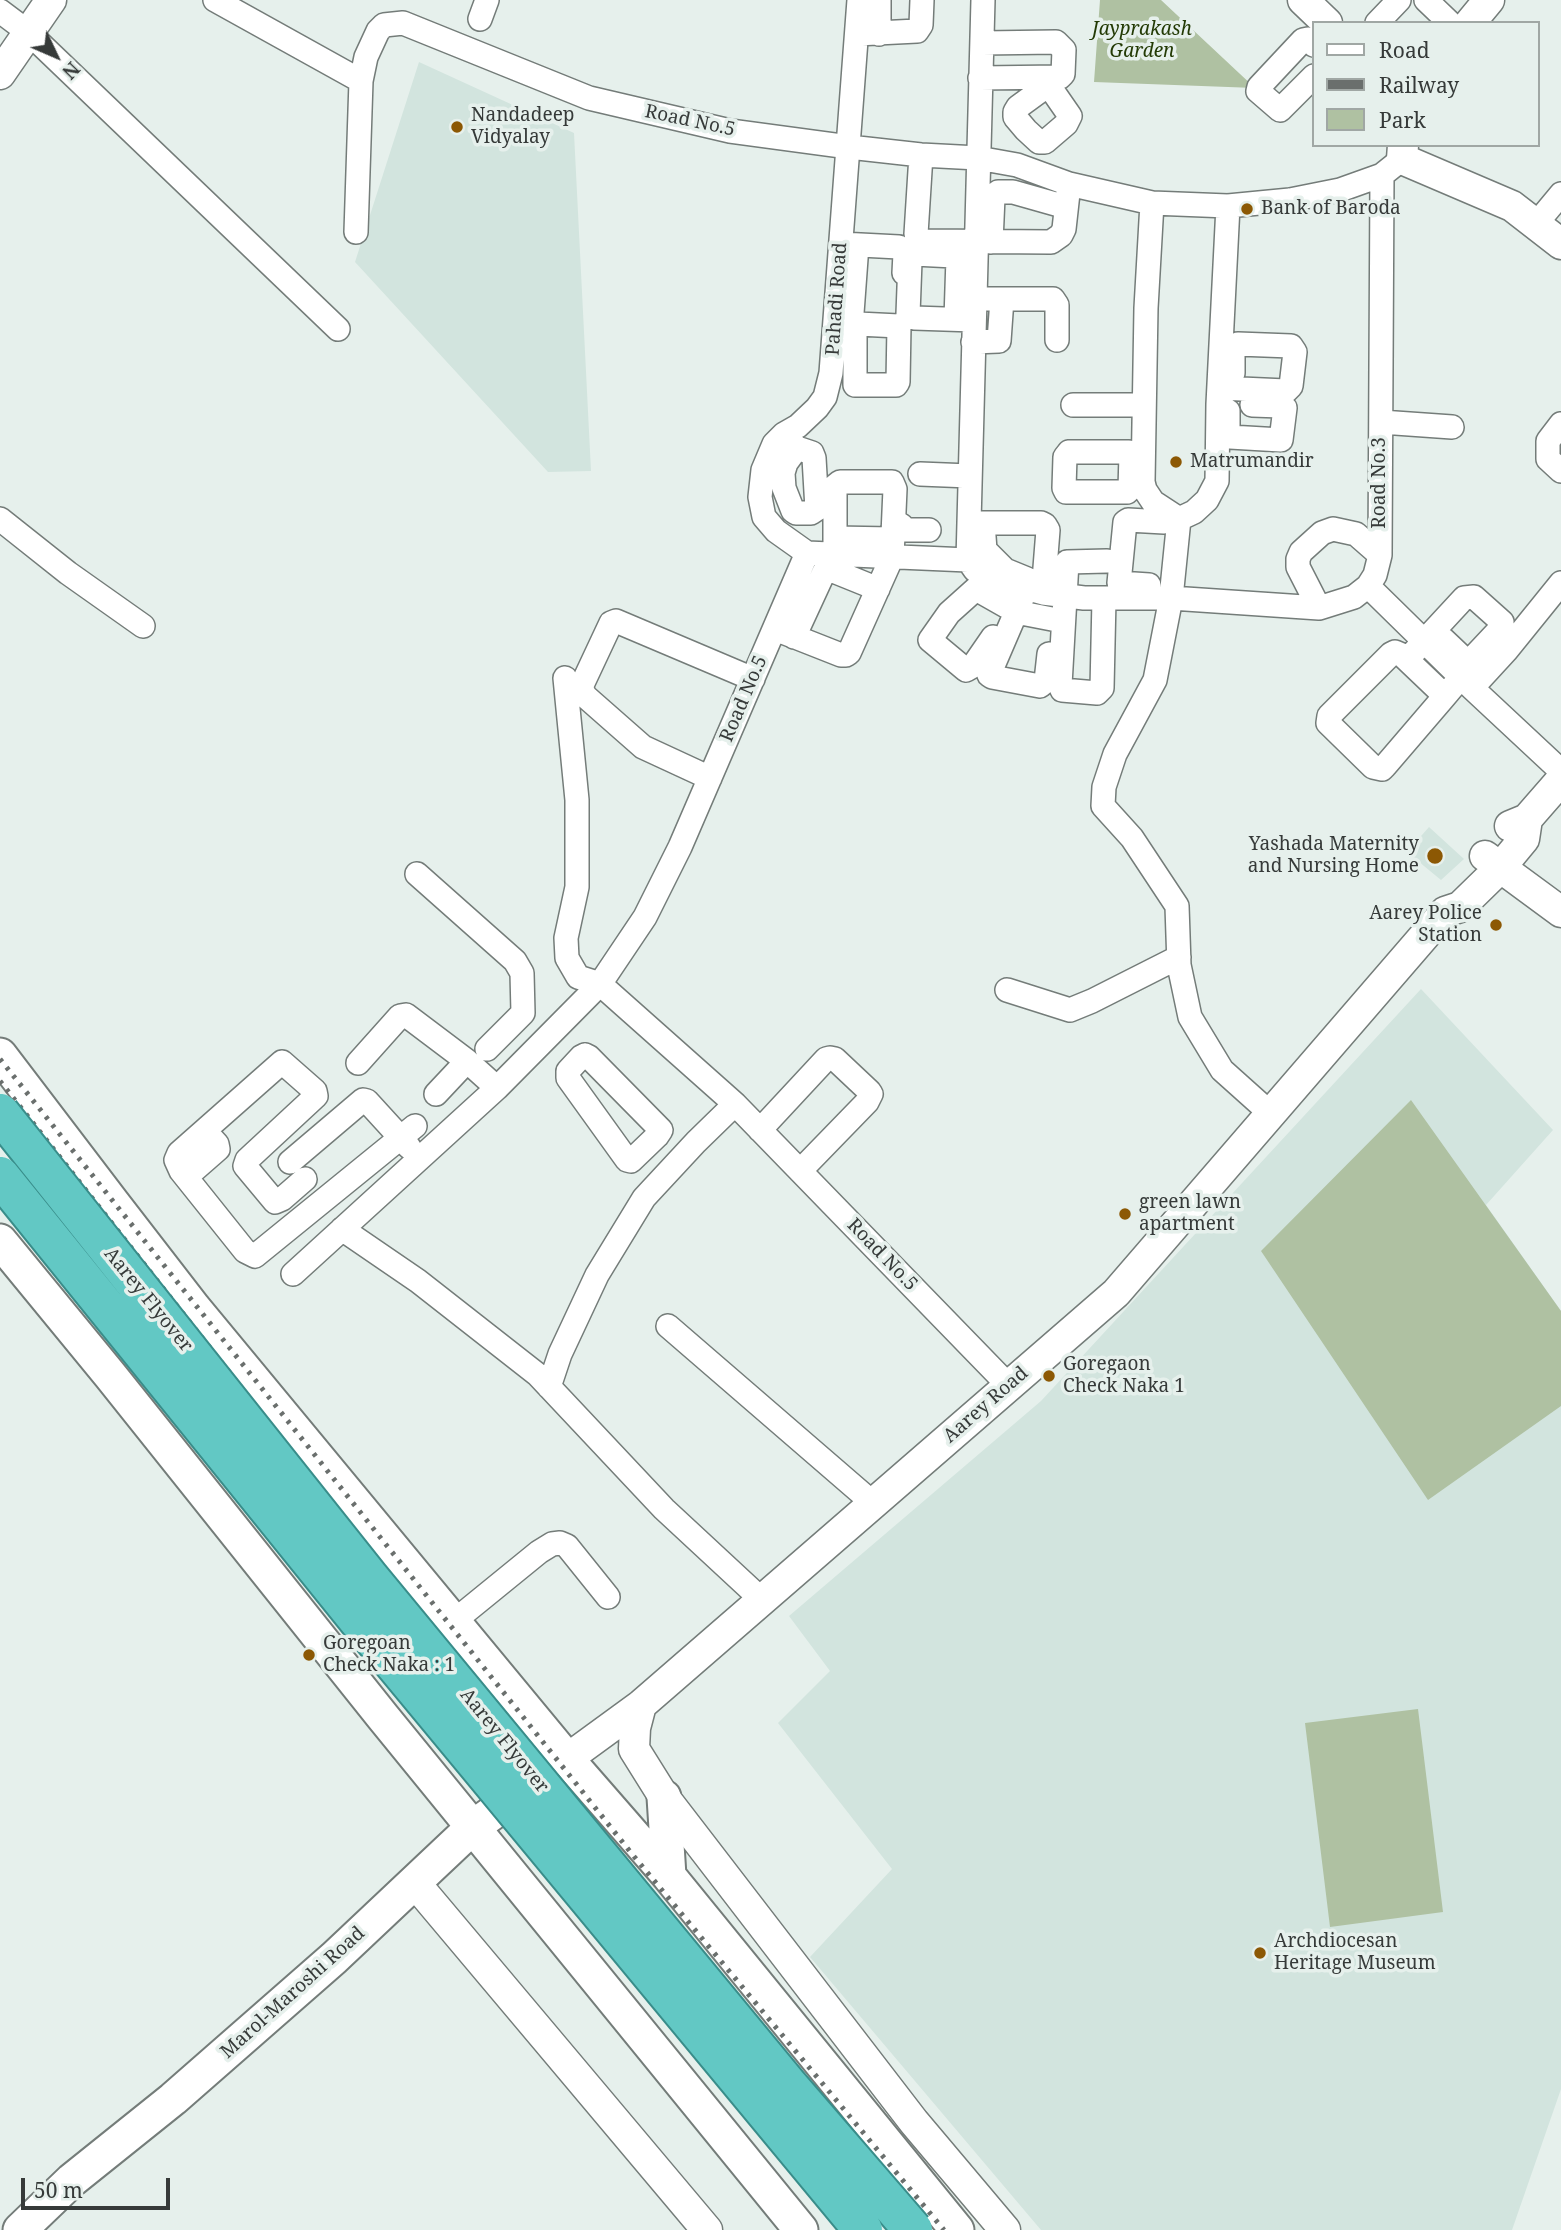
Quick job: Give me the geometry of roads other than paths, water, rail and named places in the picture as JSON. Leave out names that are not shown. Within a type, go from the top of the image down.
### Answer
[{"type":"highway","name":"Aarey Flyover","points":[[0,1113],[369,1577],[788,2085],[913,2230]]},
{"type":"highway","name":"Aarey Flyover","points":[[0,1176],[363,1626],[863,2230]]},
{"type":"main road","points":[[0,1055],[194,1308],[567,1759],[669,1876],[957,2230]]},
{"type":"main road","points":[[0,1241],[801,2230]]},
{"type":"main road","points":[[110,1375],[194,1308]]},
{"type":"main road","name":"Marol-Maroshi Road","points":[[20,2230],[72,2180],[173,2099],[334,1958],[473,1827],[567,1759]]},
{"type":"main road","points":[[664,1797],[669,1876]]},
{"type":"street","points":[[0,74],[51,0]]},
{"type":"street","points":[[215,0],[361,81],[356,232]]},
{"type":"street","name":"Pahadi Road","points":[[807,553],[776,531],[764,517],[760,497],[763,470],[774,444],[791,441],[798,426],[825,397],[844,338],[849,245],[849,147],[868,34],[859,0]]},
{"type":"street","points":[[879,0],[868,34],[917,31],[921,25],[922,0]]},
{"type":"street","points":[[970,192],[978,158],[989,78],[990,43],[983,0]]},
{"type":"street","points":[[1303,0],[1325,21]]},
{"type":"street","points":[[1379,21],[1399,0]]},
{"type":"street","points":[[1426,0],[1448,21]]},
{"type":"street","points":[[1472,21],[1489,0]]},
{"type":"street","points":[[0,11],[29,32],[338,329]]},
{"type":"street","name":"Road No.5","points":[[361,81],[366,57],[378,31],[393,22],[403,23],[589,98],[730,131],[849,147],[921,161],[978,158],[1017,165],[1069,184],[1152,203],[1228,206],[1290,200],[1340,190],[1395,160]]},
{"type":"street","points":[[1312,43],[1308,39],[1303,40],[1258,91],[1280,110],[1312,78]]},
{"type":"street","points":[[989,78],[1060,77],[1063,74],[1064,50],[1056,42],[990,43]]},
{"type":"street","points":[[1013,192],[1026,130]]},
{"type":"street","points":[[1395,160],[1512,206],[1561,244]]},
{"type":"street","name":"Road No.3","points":[[1373,566],[1395,160]]},
{"type":"street","points":[[1047,598],[1032,581],[1016,576],[993,559],[984,546],[976,523],[970,476],[968,310],[976,242],[970,192],[958,168],[921,161],[916,234],[925,241],[976,242],[1051,242],[1061,235],[1064,229],[1069,184]]},
{"type":"street","points":[[976,242],[993,197],[998,192],[1013,192],[1066,207]]},
{"type":"street","points":[[1536,224],[1561,194]]},
{"type":"street","points":[[1152,203],[1135,405],[1137,482],[1169,517],[1171,598],[1156,680],[1115,754],[1104,787],[1103,806],[1132,838],[1177,906],[1179,957],[1190,1017],[1222,1070],[1269,1114]]},
{"type":"street","points":[[1047,598],[1128,520],[1194,512],[1214,490],[1225,454],[1228,206]]},
{"type":"street","points":[[844,312],[896,316],[901,310],[903,250],[899,247],[849,245]]},
{"type":"street","points":[[968,310],[1002,299],[1053,299],[1056,302],[1057,340]]},
{"type":"street","points":[[968,310],[999,341],[1002,299]]},
{"type":"street","points":[[858,324],[896,324],[900,328],[897,385],[856,386],[844,338],[858,324]]},
{"type":"street","points":[[1224,396],[1286,391],[1290,386],[1295,352],[1291,346],[1238,344],[1227,357]]},
{"type":"street","points":[[831,373],[854,373]]},
{"type":"street","points":[[1073,405],[1135,405]]},
{"type":"street","points":[[1381,422],[1452,427]]},
{"type":"street","points":[[1561,424],[1548,441],[1548,459],[1561,471]]},
{"type":"street","points":[[1073,442],[1136,450]]},
{"type":"street","points":[[1136,450],[1069,452],[1065,457],[1064,488],[1068,492],[1127,492],[1137,482]]},
{"type":"street","points":[[1225,454],[1290,454]]},
{"type":"street","points":[[920,474],[970,476]]},
{"type":"street","points":[[892,482],[907,540],[877,590],[846,655],[785,633],[834,554],[837,483],[892,482]]},
{"type":"street","points":[[1047,598],[1158,583],[1169,517]]},
{"type":"street","points":[[0,519],[68,573],[143,626]]},
{"type":"street","points":[[968,560],[976,523]]},
{"type":"street","points":[[976,523],[1045,524],[1048,530],[1047,598]]},
{"type":"street","points":[[1316,601],[1298,567],[1301,552],[1322,533],[1333,529],[1356,534],[1373,566],[1466,683],[1561,771]]},
{"type":"street","points":[[807,553],[834,554],[907,540],[968,560],[975,570],[1047,598],[1345,601],[1373,566]]},
{"type":"street","name":"Road No.5","points":[[293,1274],[497,1088],[600,984],[645,917],[680,847],[753,679],[785,633],[807,553]]},
{"type":"street","points":[[834,554],[877,590]]},
{"type":"street","points":[[1047,598],[1067,562],[1107,561]]},
{"type":"street","points":[[1445,696],[1399,652],[1391,654],[1329,716],[1328,723],[1373,767],[1381,769],[1445,696],[1466,683],[1499,645],[1561,583]]},
{"type":"street","points":[[1407,659],[1460,602],[1470,597],[1474,597],[1502,622],[1499,645]]},
{"type":"street","points":[[710,778],[643,747],[585,696],[581,687],[611,623],[616,621],[753,679]]},
{"type":"street","points":[[1429,636],[1467,661],[1499,645]]},
{"type":"street","name":"Road No.5","points":[[565,678],[577,800],[577,887],[566,937],[567,958],[578,977],[600,984],[735,1104],[764,1125],[806,1166],[1008,1385]]},
{"type":"street","name":"Aarey Road","points":[[567,1759],[641,1705],[1116,1293],[1445,912],[1460,907],[1492,861],[1524,839],[1527,819],[1561,780]]},
{"type":"street","points":[[1492,861],[1561,912]]},
{"type":"street","points":[[417,874],[515,961],[522,973],[523,1013],[487,1049]]},
{"type":"street","points":[[1007,990],[1070,1010],[1179,957]]},
{"type":"street","points":[[523,1013],[581,1057],[589,1057],[660,1128],[661,1132],[631,1161],[627,1160],[568,1078],[568,1071],[581,1057]]},
{"type":"street","points":[[358,1063],[400,1016],[406,1015],[467,1061],[497,1088]]},
{"type":"street","points":[[764,1125],[826,1059],[835,1059],[869,1091],[871,1094],[867,1102],[806,1166]]},
{"type":"street","points":[[436,1094],[467,1061]]},
{"type":"street","points":[[306,1180],[278,1202],[272,1200],[245,1166],[247,1160],[316,1097],[315,1091],[282,1062],[179,1153],[176,1160],[177,1166],[245,1251],[255,1256],[407,1132]]},
{"type":"street","points":[[290,1162],[363,1100],[407,1132],[420,1160]]},
{"type":"street","points":[[549,1387],[560,1354],[597,1275],[644,1198],[735,1104]]},
{"type":"street","points":[[657,1136],[680,1160]]},
{"type":"street","points":[[269,1140],[324,1200],[344,1227],[418,1280],[538,1376],[664,1509],[761,1599]]},
{"type":"street","points":[[668,1326],[874,1504]]},
{"type":"street","points":[[453,1622],[552,1544],[567,1546],[608,1597]]},
{"type":"street","points":[[641,1705],[635,1728],[634,1749],[664,1797],[914,2122],[1005,2230]]},
{"type":"street","points":[[415,1883],[708,2230]]},
{"type":"railway","points":[[0,1059],[632,1854],[944,2230]]},
{"type":"railway","points":[[0,1081],[618,1866],[920,2230]]},
{"type":"place","name":"Nandadeep Vidyalay","points":[[457,127]]},
{"type":"place","name":"Bank of Baroda","points":[[1247,209]]},
{"type":"place","name":"Matrumandir","points":[[1176,462]]},
{"type":"place","name":"Yashada Maternity and Nursing Home","points":[[1435,856]]},
{"type":"place","name":"Aarey Police Station","points":[[1496,925]]},
{"type":"place","name":"green lawn apartment","points":[[1125,1214]]},
{"type":"place","name":"Goregaon Check Naka 1","points":[[1049,1376]]},
{"type":"place","name":"Goregoan Check Naka : 1","points":[[309,1655]]},
{"type":"place","name":"Archdiocesan Heritage Museum","points":[[1260,1953]]},
{"type":"park label","name":"Jayprakash Garden","points":[[1142,41]]}]
